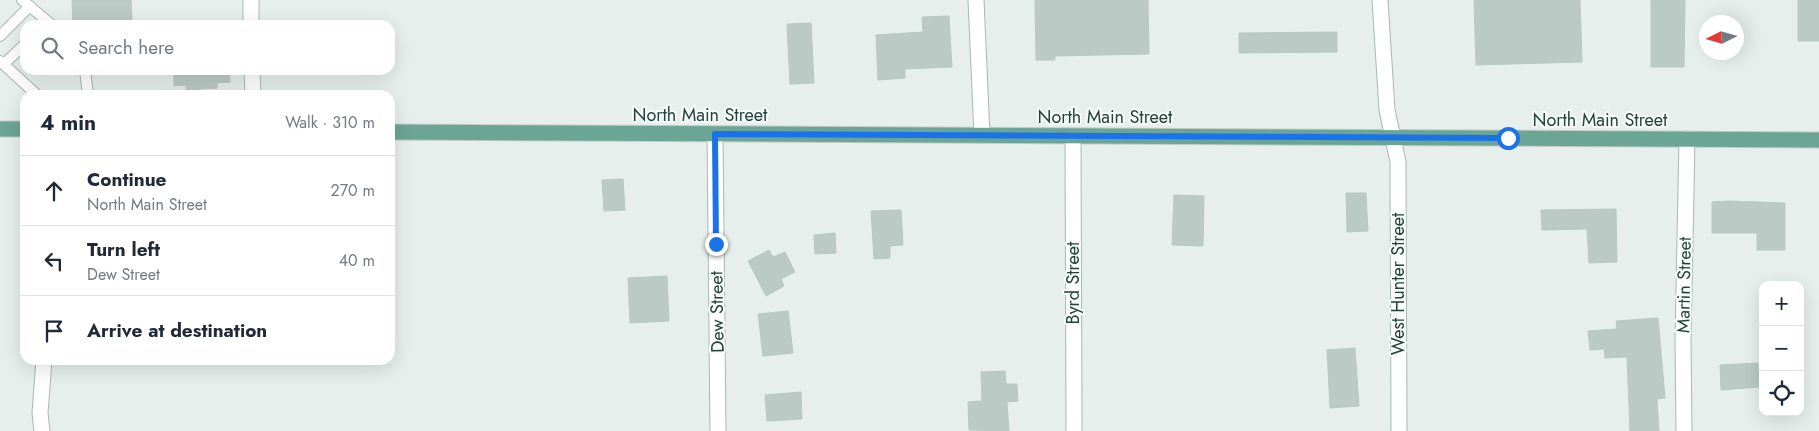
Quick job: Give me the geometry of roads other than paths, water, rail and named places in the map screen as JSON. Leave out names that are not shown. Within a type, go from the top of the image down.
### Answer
[{"type":"main road","points":[[0,129],[20,129]]},
{"type":"main road","name":"North Main Street","points":[[395,132],[1819,140]]},
{"type":"street","points":[[251,0],[251,20]]},
{"type":"street","points":[[976,0],[982,135]]},
{"type":"street","name":"West Hunter Street","points":[[1380,0],[1387,110],[1398,162],[1399,431]]},
{"type":"street","points":[[252,75],[253,90]]},
{"type":"street","name":"Dew Street","points":[[715,134],[718,431]]},
{"type":"street","name":"Byrd Street","points":[[1073,136],[1074,431]]},
{"type":"street","name":"Martin Street","points":[[1684,431],[1683,340],[1688,140]]},
{"type":"street","points":[[42,431],[40,413],[44,365]]},
{"type":"lane","points":[[0,36],[26,3],[45,20]]},
{"type":"lane","points":[[20,48],[2,63],[32,90]]},
{"type":"lane","points":[[86,75],[87,90]]}]
